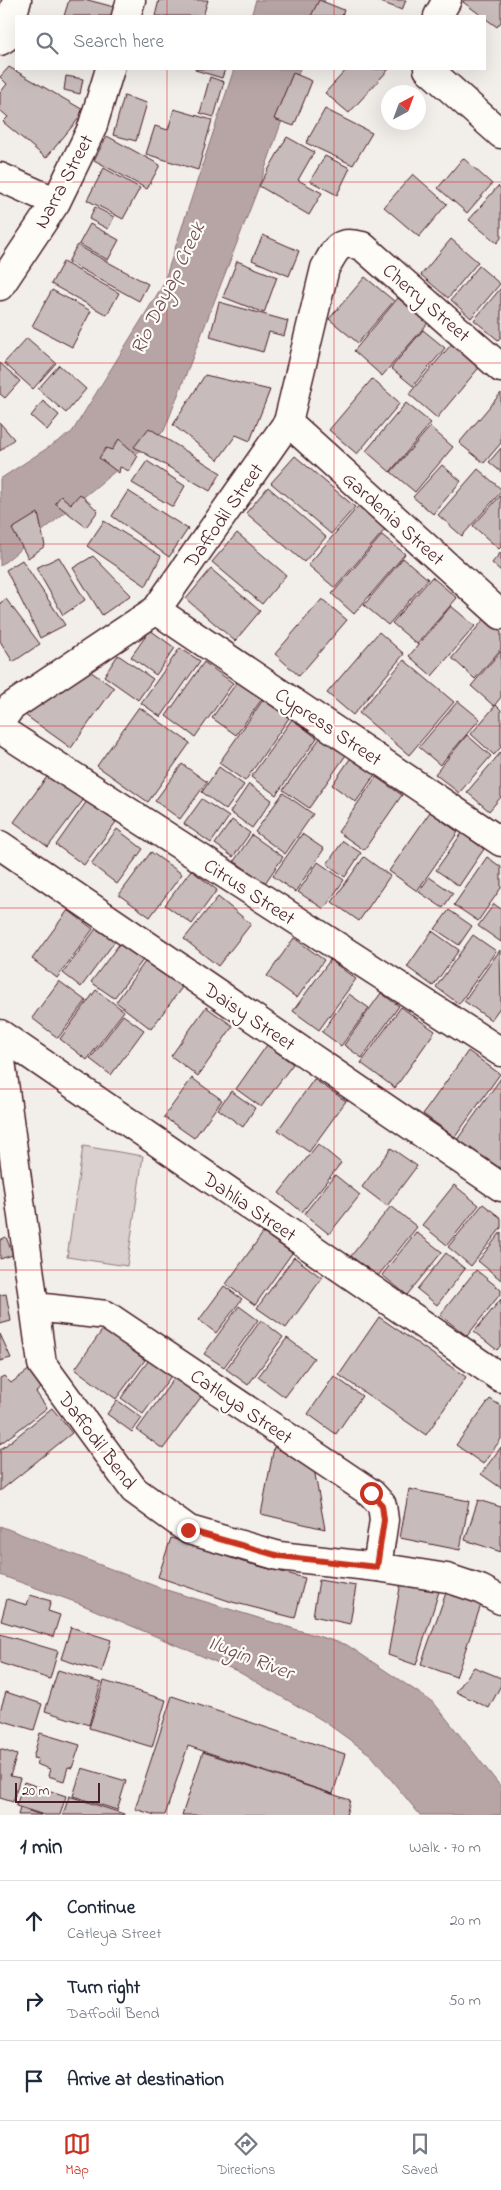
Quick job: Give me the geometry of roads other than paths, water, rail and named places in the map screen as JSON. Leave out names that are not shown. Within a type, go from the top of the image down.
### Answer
[{"type":"street","points":[[0,41],[5,38],[17,0]]},
{"type":"street","points":[[126,15],[131,0]]},
{"type":"street","points":[[439,15],[447,0]]},
{"type":"street","name":"Narra Street","points":[[0,286],[56,202],[92,128],[110,70]]},
{"type":"street","points":[[429,70],[501,134]]},
{"type":"street","points":[[0,177],[56,202]]},
{"type":"street","name":"Cherry Street","points":[[349,242],[362,246],[501,368]]},
{"type":"street","name":"Daffodil Street","points":[[0,722],[11,707],[156,610],[288,422],[325,268],[338,247],[349,242]]},
{"type":"street","name":"Gardenia Street","points":[[288,422],[501,615]]},
{"type":"street","name":"Cypress Street","points":[[156,610],[501,842]]},
{"type":"street","name":"Citrus Street","points":[[0,729],[501,1052]]},
{"type":"street","name":"Daisy Street","points":[[0,845],[501,1187]]},
{"type":"street","name":"Dahlia Street","points":[[0,1034],[501,1378]]},
{"type":"street","points":[[0,1053],[36,1307]]},
{"type":"street","name":"Daffodil Bend","points":[[36,1307],[42,1364],[134,1490],[188,1530],[279,1556],[377,1567],[448,1578],[480,1589],[501,1600]]},
{"type":"street","name":"Catleya Street","points":[[36,1307],[106,1315],[371,1493],[382,1505],[384,1520],[377,1567]]},
{"type":"water","points":[[256,0],[325,0],[319,15],[251,15]]},
{"type":"water","name":"Rio Dayap Creek","points":[[234,70],[300,70],[259,186],[164,431],[0,566],[0,479],[72,432],[163,285]]},
{"type":"water","name":"Ilugin River","points":[[0,1526],[160,1588],[347,1645],[434,1703],[501,1787],[501,1815],[420,1815],[371,1755],[322,1720],[237,1671],[78,1603],[0,1575]]}]
